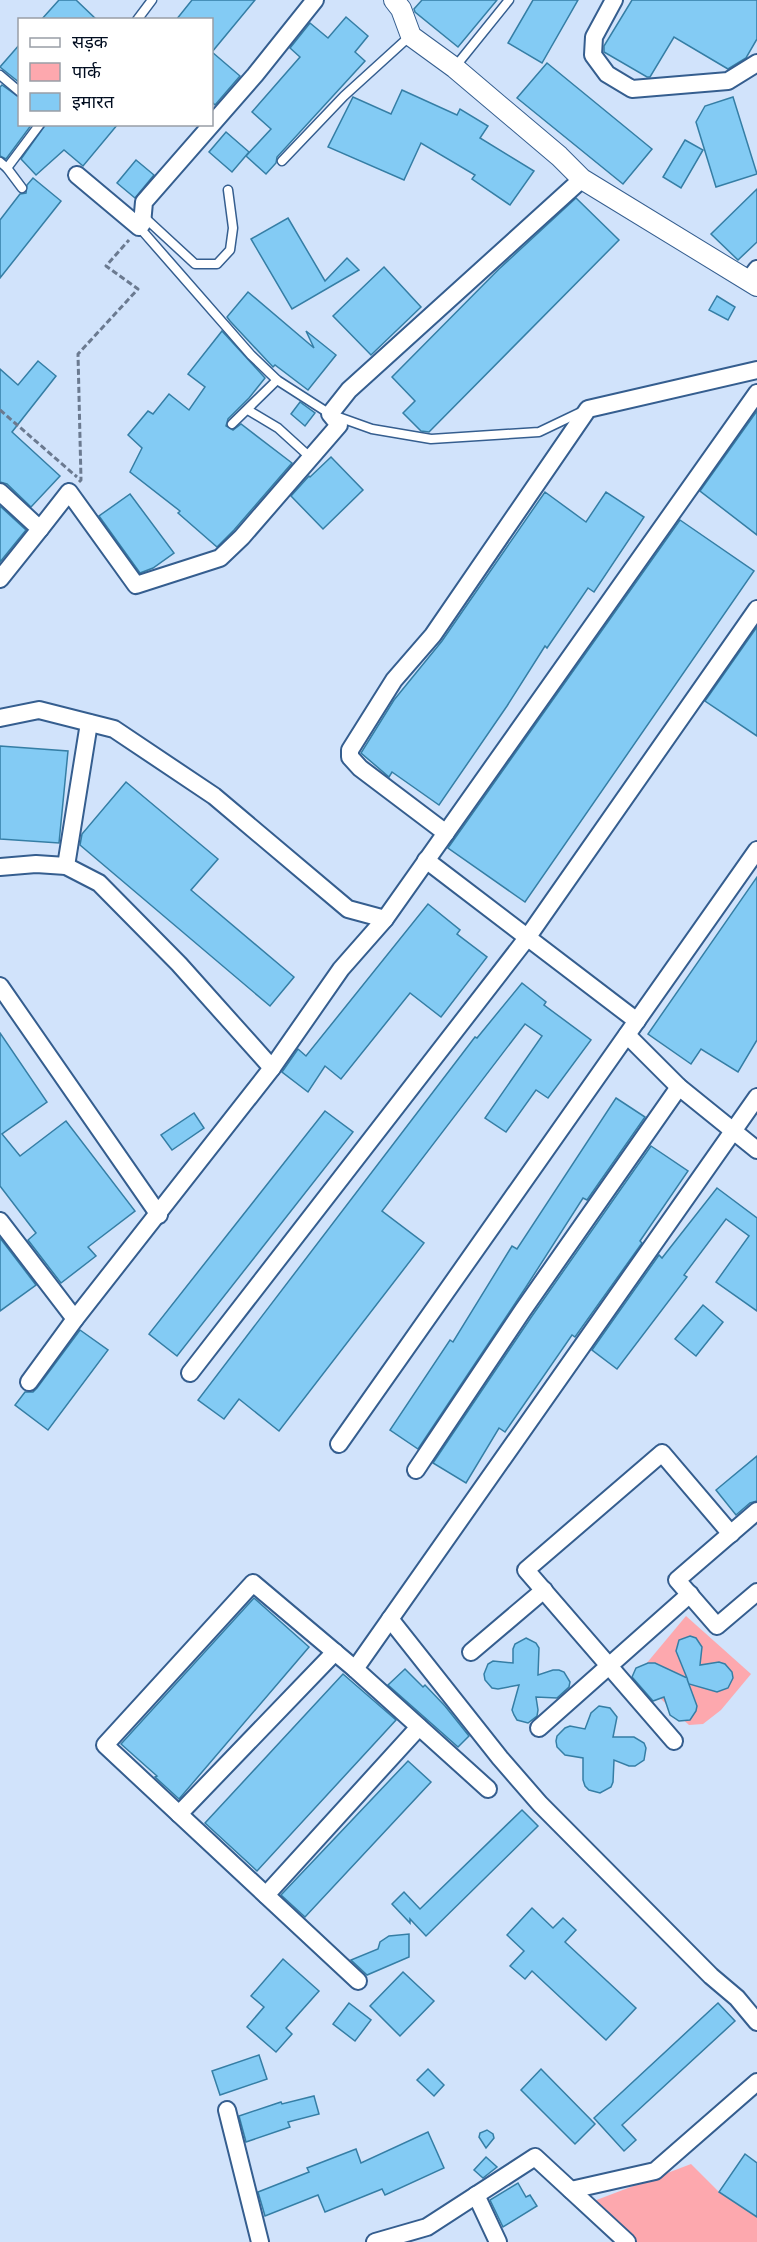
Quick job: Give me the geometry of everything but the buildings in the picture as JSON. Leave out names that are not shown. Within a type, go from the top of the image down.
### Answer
[{"type":"street","points":[[213,123],[315,0]]},
{"type":"street","points":[[614,0],[594,37],[593,55],[607,75],[632,89],[728,81],[757,63]]},
{"type":"street","points":[[401,3],[411,36],[455,68],[559,156],[582,180],[754,279]]},
{"type":"street","points":[[77,175],[141,222],[144,202],[210,126]]},
{"type":"street","points":[[0,579],[75,486],[136,585],[220,558],[242,537],[339,425],[330,414],[349,390],[582,180]]},
{"type":"street","points":[[446,833],[360,768],[350,757],[350,750],[394,680],[433,635],[588,409],[757,370]]},
{"type":"street","points":[[29,1382],[75,1319],[159,1215],[272,1068],[341,969],[385,919],[757,393]]},
{"type":"street","points":[[0,492],[40,529]]},
{"type":"street","points":[[190,1373],[527,938],[757,609]]},
{"type":"street","points":[[0,718],[39,710],[114,729],[214,796],[348,909],[385,919]]},
{"type":"street","points":[[66,866],[89,723]]},
{"type":"street","points":[[339,1444],[757,850]]},
{"type":"street","points":[[426,860],[637,1021]]},
{"type":"street","points":[[0,867],[36,864],[66,866],[99,883],[179,964],[272,1068]]},
{"type":"street","points":[[0,986],[159,1215]]},
{"type":"street","points":[[627,1035],[679,1087],[757,1150]]},
{"type":"street","points":[[417,1470],[524,1310],[679,1087]]},
{"type":"street","points":[[355,1669],[757,1097]]},
{"type":"street","points":[[0,1221],[75,1319]]},
{"type":"street","points":[[674,1741],[526,1570],[662,1453],[731,1534]]},
{"type":"street","points":[[757,1511],[677,1580],[717,1626],[757,1592]]},
{"type":"street","points":[[358,1981],[105,1745],[253,1583],[355,1669],[488,1789]]},
{"type":"street","points":[[471,1652],[544,1590]]},
{"type":"street","points":[[539,1728],[690,1594]]},
{"type":"street","points":[[390,1619],[500,1758],[540,1804],[711,1976],[737,1998],[757,2022]]},
{"type":"street","points":[[179,1814],[334,1652]]},
{"type":"street","points":[[266,1895],[419,1727]]},
{"type":"street","points":[[571,2190],[655,2170],[757,2082]]},
{"type":"street","points":[[227,2110],[260,2242]]},
{"type":"street","points":[[375,2242],[427,2227],[535,2157],[627,2242]]},
{"type":"street","points":[[476,2196],[498,2242]]},
{"type":"lane","points":[[138,18],[152,0]]},
{"type":"lane","points":[[455,68],[509,0]]},
{"type":"lane","points":[[282,161],[344,96],[411,36]]},
{"type":"lane","points":[[0,75],[18,90]]},
{"type":"lane","points":[[22,188],[4,165],[38,126]]},
{"type":"lane","points":[[141,222],[195,264],[217,264],[230,250],[233,228],[228,190]]},
{"type":"lane","points":[[141,222],[251,355],[277,380],[330,414],[372,429],[431,439],[539,432],[588,409]]},
{"type":"lane","points":[[232,424],[277,380]]},
{"type":"lane","points":[[248,410],[278,428],[311,458]]},
{"type":"path","points":[[75,486],[78,354],[138,289],[106,266],[141,222]]},
{"type":"path","points":[[0,410],[75,486]]},
{"type":"green space","points":[[686,1616],[751,1674],[721,1710],[703,1724],[689,1725],[636,1676]]},
{"type":"green space","points":[[691,2164],[719,2192],[757,2217],[757,2242],[634,2242],[586,2204]]}]
